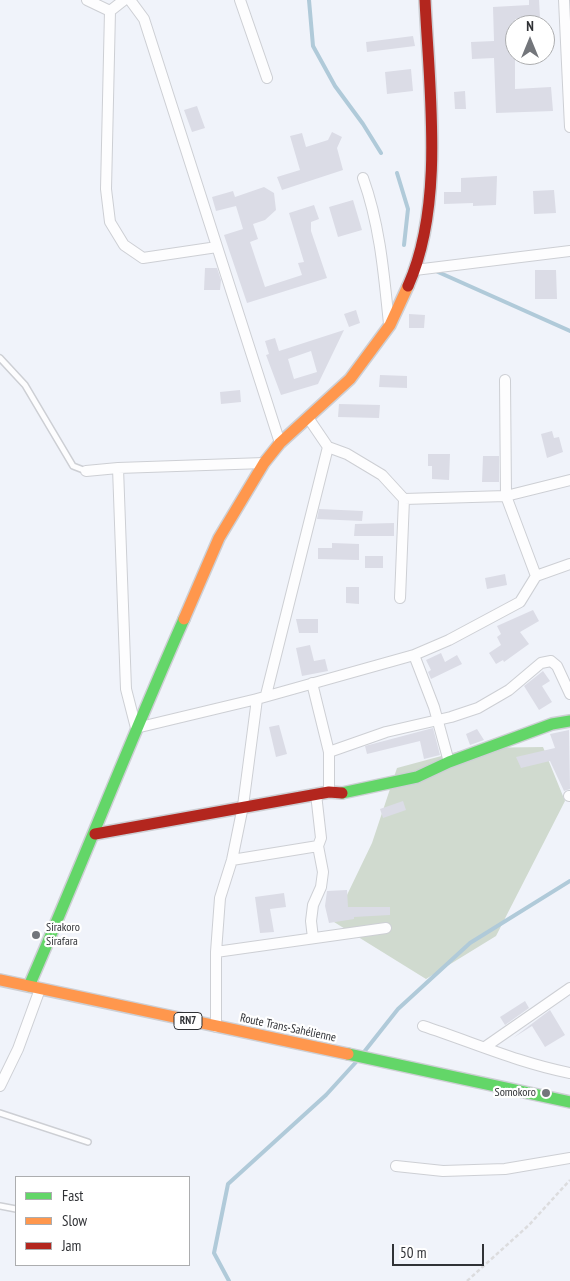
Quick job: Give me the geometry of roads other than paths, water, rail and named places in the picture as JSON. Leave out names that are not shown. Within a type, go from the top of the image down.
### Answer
[{"type":"main road","points":[[34,988],[136,728],[219,538],[264,463],[280,443],[309,419],[350,379],[390,325],[415,270],[426,223],[432,150],[425,0]]},
{"type":"main road","points":[[95,834],[316,794],[329,792],[345,794],[417,777],[449,762],[552,724],[570,721]]},
{"type":"main road","name":"Route Trans-Sahélienne","points":[[0,980],[570,1102]]},
{"type":"street","points":[[87,0],[110,11]]},
{"type":"street","points":[[110,11],[124,0]]},
{"type":"street","points":[[130,0],[144,19],[280,443]]},
{"type":"street","points":[[240,0],[267,78]]},
{"type":"street","points":[[564,0],[570,127]]},
{"type":"street","points":[[110,11],[106,190],[110,222],[124,245],[142,258],[218,247]]},
{"type":"street","points":[[363,178],[371,200],[383,258],[390,325]]},
{"type":"street","points":[[415,270],[570,252]]},
{"type":"street","points":[[505,380],[506,496],[536,576]]},
{"type":"street","points":[[309,419],[328,447],[347,454],[382,475],[404,499],[400,598]]},
{"type":"street","points":[[216,1027],[216,952],[220,898],[232,860],[262,697],[328,447]]},
{"type":"street","points":[[86,471],[118,468],[264,463]]},
{"type":"street","points":[[118,468],[126,689],[136,728],[262,697],[414,655],[449,640],[520,602],[536,576],[570,564]]},
{"type":"street","points":[[404,499],[506,496],[570,480]]},
{"type":"street","points":[[414,655],[423,674],[449,762]]},
{"type":"street","points":[[329,752],[386,732],[452,717],[478,708],[509,690],[541,663],[551,661],[556,666],[570,694]]},
{"type":"street","points":[[312,683],[329,752],[329,792]]},
{"type":"street","points":[[313,938],[310,921],[312,905],[322,887],[323,872],[318,846],[322,838],[316,794]]},
{"type":"street","points":[[232,860],[318,846]]},
{"type":"street","points":[[216,952],[386,928]]},
{"type":"street","points":[[0,1086],[18,1049],[34,988]]},
{"type":"street","points":[[485,1046],[570,988]]},
{"type":"street","points":[[423,1026],[485,1046],[503,1056],[570,1073]]},
{"type":"street","points":[[396,1166],[443,1171],[505,1169],[570,1158]]},
{"type":"lane","points":[[0,358],[25,385],[73,466],[86,471]]},
{"type":"lane","points":[[0,1113],[88,1142]]},
{"type":"lane","points":[[0,1206],[15,1209]]},
{"type":"waterway","points":[[309,0],[313,46],[335,86],[363,124],[381,153]]},
{"type":"waterway","points":[[397,173],[408,209],[404,245]]},
{"type":"waterway","points":[[438,272],[570,331]]},
{"type":"waterway","points":[[364,1052],[398,1009],[470,943],[570,881]]},
{"type":"waterway","points":[[229,1281],[214,1253],[228,1184],[326,1095],[357,1061]]},
{"type":"place","name":"Sirakoro Sirafara","points":[[36,935]]},
{"type":"place","name":"Somokoro","points":[[546,1093]]}]
